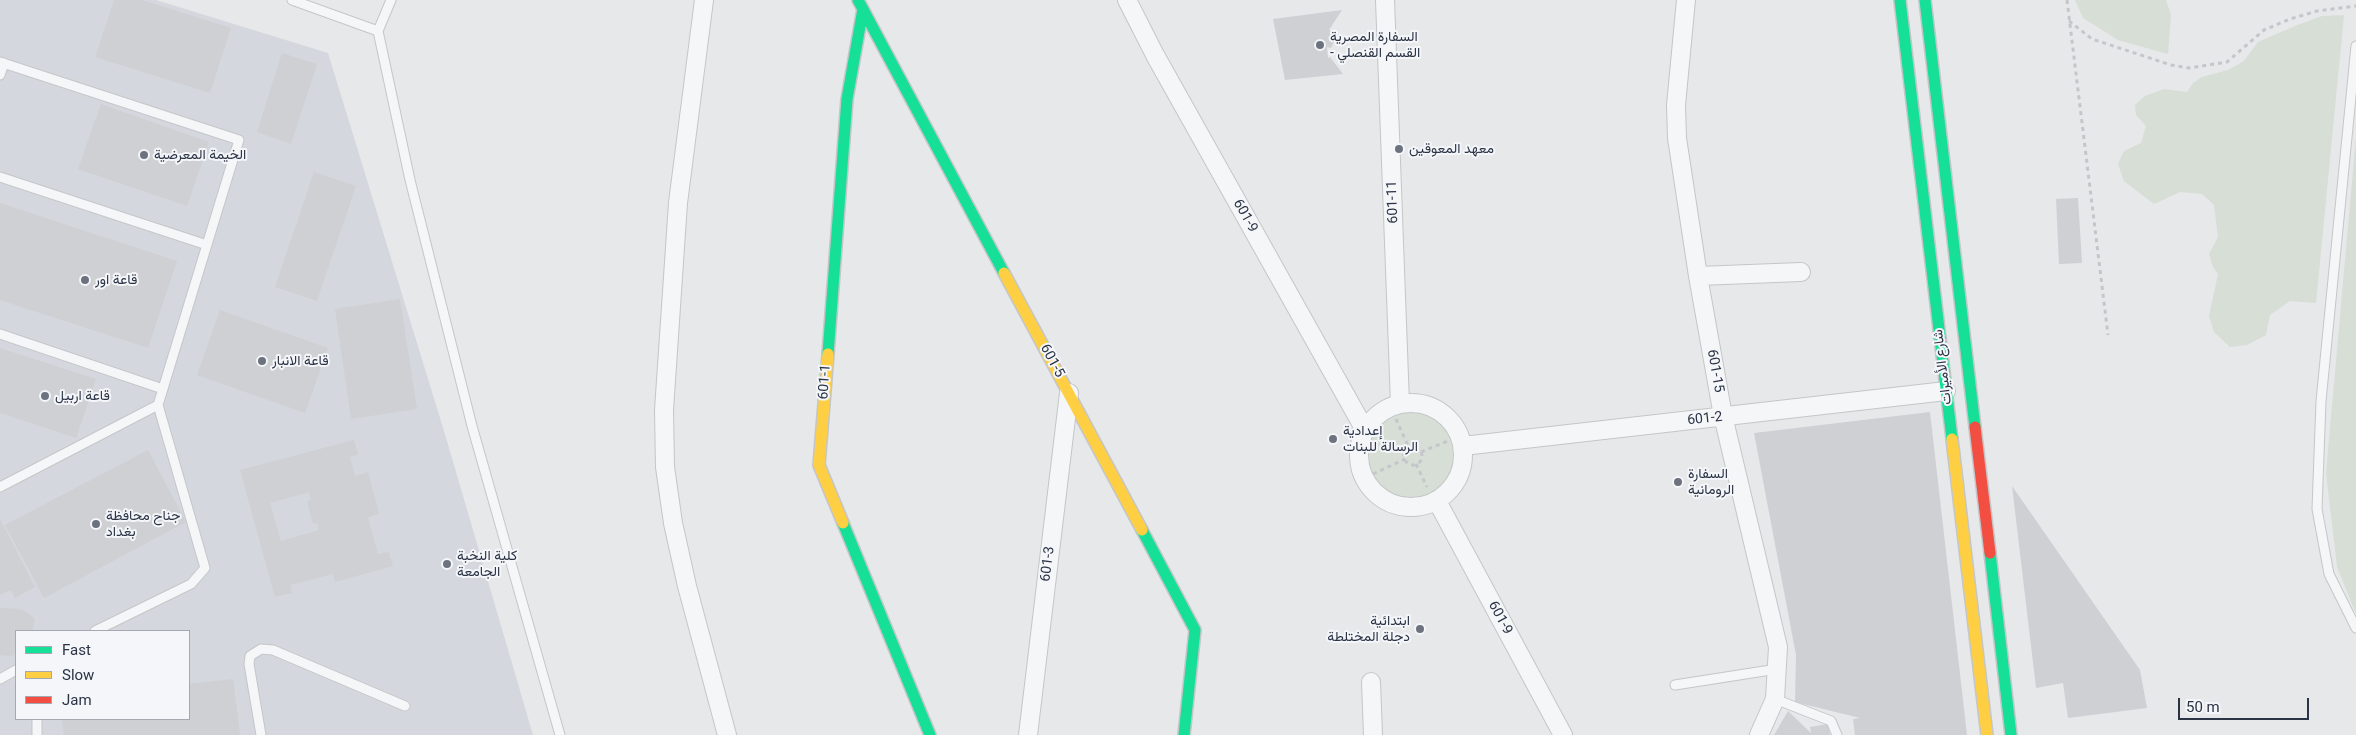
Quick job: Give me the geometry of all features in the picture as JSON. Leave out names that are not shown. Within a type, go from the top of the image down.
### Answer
[{"type":"street","points":[[704,0],[678,203],[664,410],[665,467],[673,523],[686,586],[728,735]]},
{"type":"street","name":"601-9","points":[[1127,0],[1160,64],[1365,430]]},
{"type":"street","name":"601-11","points":[[1385,0],[1397,409]]},
{"type":"street","name":"601-15","points":[[1686,0],[1676,105],[1677,138],[1698,276],[1723,416],[1778,648],[1774,699],[1759,735]]},
{"type":"street","name":"شارع الأميرات","points":[[1900,0],[1987,735]]},
{"type":"street","name":"شارع الأميرات","points":[[1925,0],[2012,735]]},
{"type":"street","name":"601-5","points":[[860,4],[1195,630],[1184,735]]},
{"type":"street","name":"601-1","points":[[860,4],[847,99],[819,465],[930,735]]},
{"type":"street","points":[[1698,276],[1801,272]]},
{"type":"street","name":"601-2","points":[[1458,442],[1723,416],[1946,391]]},
{"type":"street","name":"601-3","points":[[1028,735],[1069,392]]},
{"type":"street","points":[[1414,402],[1428,405],[1452,421],[1459,432],[1458,442],[1464,462],[1459,478],[1450,491],[1433,498],[1421,507],[1404,507],[1388,502],[1374,492],[1364,479],[1359,463],[1359,446],[1365,430],[1374,418],[1386,409],[1397,409],[1414,402]]},
{"type":"street","name":"601-9","points":[[1433,498],[1562,735]]},
{"type":"street","points":[[1371,682],[1373,735]]},
{"type":"lane","points":[[292,0],[378,31]]},
{"type":"lane","points":[[391,0],[378,31],[410,180],[472,426],[560,735]]},
{"type":"lane","points":[[2356,46],[2321,401],[2317,509],[2329,574],[2356,628]]},
{"type":"lane","points":[[0,75],[2,62],[239,140],[158,404],[205,568],[191,584],[97,630]]},
{"type":"lane","points":[[0,177],[207,246]]},
{"type":"lane","points":[[0,334],[163,389]]},
{"type":"lane","points":[[0,487],[158,404]]},
{"type":"lane","points":[[262,735],[249,664],[250,656],[261,650],[274,650],[405,706]]},
{"type":"lane","points":[[1675,685],[1777,669]]},
{"type":"lane","points":[[0,678],[15,670]]},
{"type":"lane","points":[[1774,699],[1831,721],[1837,735]]},
{"type":"lane","points":[[37,720],[37,735]]},
{"type":"path","points":[[2067,0],[2108,336]]},
{"type":"path","points":[[2069,21],[2092,39],[2171,65],[2189,68],[2227,62],[2264,30],[2290,19],[2317,11],[2356,6]]},
{"type":"path","points":[[1397,409],[1409,448]]},
{"type":"path","points":[[1421,452],[1458,442]]},
{"type":"path","points":[[1405,459],[1410,464],[1416,464],[1422,458],[1421,452],[1416,448],[1409,448]]},
{"type":"path","points":[[1405,459],[1405,454],[1409,448]]},
{"type":"path","points":[[1373,474],[1405,459]]},
{"type":"path","points":[[1416,464],[1433,498]]},
{"type":"shaded area","points":[[0,0],[156,0],[328,53],[444,431],[533,735],[0,735]]},
{"type":"shaded area","points":[[2075,0],[2166,0],[2171,15],[2168,54],[2118,40],[2083,18]]},
{"type":"shaded area","points":[[2344,15],[2316,303],[2290,301],[2270,315],[2266,335],[2247,345],[2230,347],[2214,332],[2209,316],[2218,274],[2213,267],[2209,254],[2218,237],[2214,205],[2202,194],[2180,192],[2154,204],[2124,181],[2118,164],[2124,151],[2141,143],[2146,126],[2136,115],[2135,105],[2145,96],[2164,89],[2187,92],[2193,83],[2202,77],[2228,70],[2244,61],[2258,42],[2295,26],[2322,16]]},
{"type":"shaded area","points":[[2356,137],[2356,614],[2337,567],[2326,473]]},
{"type":"shaded area","points":[[1412,412],[1429,415],[1443,424],[1452,438],[1455,455],[1452,472],[1443,486],[1429,495],[1412,498],[1395,495],[1381,486],[1372,472],[1369,455],[1372,438],[1381,424],[1395,415]]},
{"type":"building","points":[[114,0],[142,0],[231,28],[210,93],[95,57]]},
{"type":"building","points":[[1342,10],[1329,30],[1338,35],[1331,48],[1327,47],[1328,58],[1330,57],[1343,74],[1285,80],[1273,19]]},
{"type":"building","points":[[282,53],[317,64],[291,144],[257,132]]},
{"type":"building","name":"الخيمة المعرضية","points":[[101,104],[209,142],[187,206],[78,169]]},
{"type":"building","points":[[314,172],[356,186],[317,301],[275,287]]},
{"type":"building","points":[[2078,198],[2082,263],[2059,264],[2056,199]]},
{"type":"building","name":"قاعة اور","points":[[0,203],[177,261],[148,348],[0,300]]},
{"type":"building","points":[[400,299],[417,409],[351,419],[335,309]]},
{"type":"building","name":"قاعة الانبار","points":[[220,310],[328,348],[305,413],[197,375]]},
{"type":"building","name":"قاعة اربيل","points":[[0,348],[96,379],[76,438],[0,413]]},
{"type":"building","points":[[1930,412],[1967,735],[1855,735],[1853,719],[1860,718],[1795,702],[1796,655],[1754,433]]},
{"type":"building","points":[[354,440],[358,454],[350,457],[355,476],[368,472],[379,514],[368,517],[378,554],[389,552],[393,566],[335,582],[333,574],[290,585],[292,593],[275,597],[240,470]],"holes":[[[309,492],[311,500],[307,501],[313,524],[317,523],[319,530],[281,541],[270,503]]]},
{"type":"building","name":"جناح محافظة بغداد","points":[[148,450],[186,522],[44,598],[5,525]]},
{"type":"building","points":[[2012,486],[2140,670],[2147,708],[2068,718],[2063,683],[2036,688]]},
{"type":"building","points":[[0,519],[35,587],[15,598],[11,590],[0,595]]},
{"type":"building","points":[[0,608],[19,609],[27,612],[35,619],[32,630],[15,630],[15,654],[12,656],[0,655]]},
{"type":"building","points":[[233,679],[240,735],[64,735],[62,720],[190,720],[190,684]]},
{"type":"building","points":[[1788,711],[1811,733],[1810,727],[1828,724],[1830,735],[1774,735]]},
{"type":"traffic: fast","points":[[858,0],[1004,273]]},
{"type":"traffic: fast","points":[[1900,0],[1952,439]]},
{"type":"traffic: fast","points":[[1925,0],[1975,427]]},
{"type":"traffic: fast","points":[[828,354],[847,99],[863,9]]},
{"type":"traffic: fast","points":[[843,523],[930,735]]},
{"type":"traffic: fast","points":[[1142,530],[1195,630],[1184,735]]},
{"type":"traffic: fast","points":[[1990,553],[2011,735]]},
{"type":"traffic: slow","points":[[1004,273],[1142,530]]},
{"type":"traffic: slow","points":[[828,354],[819,465],[843,523]]},
{"type":"traffic: slow","points":[[1952,439],[1987,735]]},
{"type":"traffic: jam","points":[[1975,427],[1990,553]]},
{"type":"place","name":"السفارة المصرية - القسم القنصلي","points":[[1320,45]]},
{"type":"place","name":"معهد المعوقين","points":[[1399,149]]},
{"type":"place","name":"الخيمة المعرضية","points":[[144,155]]},
{"type":"place","name":"قاعة اور","points":[[85,280]]},
{"type":"place","name":"قاعة الانبار","points":[[262,361]]},
{"type":"place","name":"قاعة اربيل","points":[[45,396]]},
{"type":"place","name":"إعدادية الرسالة للبنات","points":[[1333,439]]},
{"type":"place","name":"السفارة الرومانية","points":[[1678,482]]},
{"type":"place","name":"جناح محافظة بغداد","points":[[96,524]]},
{"type":"place","name":"كلية النخبة الجامعة","points":[[447,564]]},
{"type":"place","name":"ابتدائية دجلة المختلطة","points":[[1420,629]]}]
